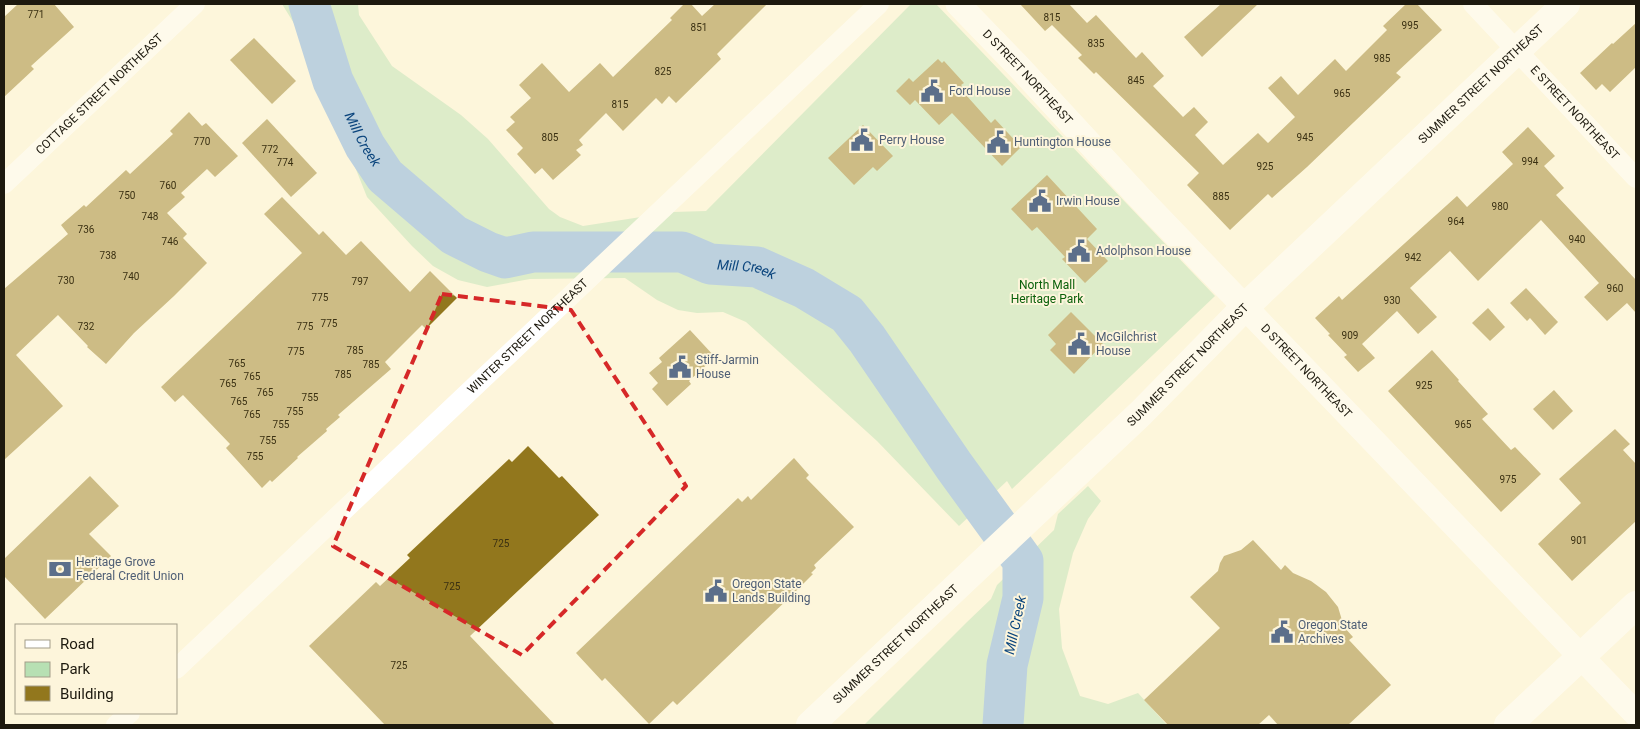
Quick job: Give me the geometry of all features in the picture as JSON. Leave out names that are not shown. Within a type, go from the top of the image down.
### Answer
[{"type":"main road","name":"SUMMER STREET NORTHEAST","points":[[810,725],[1141,413],[1246,306],[1566,4]]},
{"type":"main road","points":[[1508,725],[1636,606]]},
{"type":"street","name":"COTTAGE STREET NORTHEAST","points":[[4,184],[195,4]]},
{"type":"street","name":"WINTER STREET NORTHEAST","points":[[178,666],[879,4]]},
{"type":"street","name":"D STREET NORTHEAST","points":[[958,4],[1140,198],[1246,306],[1636,714]]},
{"type":"street","name":"E STREET NORTHEAST","points":[[1473,4],[1636,178]]},
{"type":"street","points":[[116,725],[129,714]]},
{"type":"highlighted area","points":[[442,294],[571,310],[686,486],[522,655],[333,546]]},
{"type":"green space","name":"North Mall Heritage Park","points":[[282,4],[358,4],[359,15],[392,66],[461,115],[488,139],[549,209],[560,217],[583,226],[673,212],[706,211],[911,4],[936,4],[1215,296],[1012,489],[1007,481],[959,526],[877,441],[746,322],[723,312],[697,313],[678,310],[657,300],[625,278],[530,279],[487,287],[458,280],[433,266],[367,197],[339,122],[295,25]]},
{"type":"green space","points":[[1088,486],[1101,501],[1088,519],[1073,553],[1059,609],[1062,648],[1080,696],[1108,704],[1138,693],[1167,725],[864,725],[991,599],[997,585],[1054,530],[1058,514]]},
{"type":"building","points":[[18,4],[54,4],[74,27],[31,66],[34,69],[4,97],[4,17]]},
{"type":"building","points":[[684,4],[691,4],[702,16],[715,4],[767,4],[717,54],[721,59],[676,103],[669,96],[662,104],[656,98],[623,131],[606,113],[579,140],[583,145],[576,150],[581,155],[553,180],[542,168],[535,174],[517,154],[523,148],[506,130],[515,122],[510,117],[531,98],[519,85],[542,63],[569,92],[600,63],[613,77],[672,20],[670,18]]},
{"type":"building","points":[[1020,4],[1069,4],[1087,23],[1096,15],[1136,58],[1142,52],[1164,76],[1153,86],[1183,117],[1194,107],[1208,122],[1195,135],[1223,165],[1258,133],[1268,143],[1295,117],[1268,88],[1281,76],[1298,95],[1335,59],[1346,71],[1387,30],[1383,26],[1406,4],[1417,4],[1442,30],[1396,73],[1401,77],[1307,167],[1272,198],[1268,194],[1230,230],[1187,185],[1199,173],[1096,72],[1094,74],[1078,58],[1082,55],[1052,25],[1045,31]]},
{"type":"building","points":[[1221,4],[1258,4],[1202,57],[1184,37]]},
{"type":"building","points":[[1636,23],[1636,67],[1610,92],[1602,84],[1596,90],[1580,73]]},
{"type":"building","points":[[254,38],[296,81],[272,104],[230,60]]},
{"type":"building","points":[[938,59],[942,63],[944,61],[964,83],[961,85],[968,92],[966,95],[991,123],[995,119],[1021,147],[1002,166],[952,113],[939,125],[915,100],[910,105],[896,91],[909,78],[913,82]]},
{"type":"building","points":[[189,112],[202,126],[206,123],[238,156],[215,177],[207,169],[181,193],[185,197],[167,213],[187,234],[183,238],[207,263],[134,333],[106,364],[87,347],[58,315],[16,355],[63,406],[4,460],[4,289],[68,234],[61,225],[84,205],[86,207],[126,170],[130,174],[173,134],[170,131]]},
{"type":"building","points":[[267,119],[317,173],[291,197],[242,143]]},
{"type":"building","name":"Perry House","points":[[863,125],[893,156],[877,171],[873,167],[854,185],[828,158]]},
{"type":"building","points":[[1528,127],[1555,156],[1544,166],[1564,188],[1556,195],[1636,280],[1636,313],[1627,303],[1607,321],[1584,297],[1599,283],[1541,220],[1478,281],[1450,251],[1410,288],[1437,317],[1418,334],[1397,311],[1362,344],[1375,358],[1358,372],[1344,357],[1347,355],[1315,318],[1339,296],[1342,300],[1457,196],[1467,207],[1513,164],[1502,152]]},
{"type":"building","points":[[1047,175],[1097,229],[1087,239],[1108,261],[1085,283],[1062,259],[1065,257],[1037,227],[1032,231],[1011,209]]},
{"type":"building","points":[[282,197],[319,235],[323,231],[346,255],[361,241],[410,292],[430,271],[457,298],[426,329],[422,325],[385,362],[391,369],[338,415],[340,417],[326,429],[327,431],[272,482],[270,480],[262,488],[226,448],[230,444],[183,395],[175,402],[161,387],[302,253],[264,214]]},
{"type":"building","points":[[1526,288],[1558,322],[1545,335],[1530,318],[1527,321],[1510,303]]},
{"type":"building","points":[[1488,308],[1505,327],[1490,341],[1472,323]]},
{"type":"building","name":"McGilchrist House","points":[[1071,312],[1103,344],[1074,374],[1050,350],[1056,344],[1048,335]]},
{"type":"building","name":"Stiff-Jarmin House","points":[[690,330],[715,357],[689,381],[691,384],[667,406],[652,389],[658,383],[649,373],[662,362],[659,358]]},
{"type":"building","points":[[1432,350],[1488,414],[1482,419],[1511,450],[1515,447],[1541,474],[1501,512],[1388,391]]},
{"type":"building","points":[[1554,390],[1573,411],[1553,430],[1533,409]]},
{"type":"building","points":[[1615,429],[1630,444],[1623,450],[1636,464],[1636,521],[1572,581],[1538,544],[1581,503],[1559,479]]},
{"type":"building","points":[[528,446],[559,478],[562,476],[599,515],[470,636],[555,725],[385,725],[309,646],[376,582],[380,586],[410,558],[407,555],[509,459],[512,462]]},
{"type":"building","name":"Oregon State Lands Building","points":[[794,458],[809,475],[806,478],[854,527],[814,565],[816,568],[811,573],[813,574],[792,595],[677,705],[673,701],[649,724],[605,678],[602,681],[576,653],[738,498],[742,502],[748,496],[751,500]]},
{"type":"building","points":[[90,476],[119,506],[89,534],[111,556],[45,619],[4,576],[4,559]]},
{"type":"building","name":"Oregon State Archives","points":[[1253,540],[1281,570],[1285,565],[1293,573],[1311,581],[1326,592],[1338,607],[1344,627],[1353,637],[1349,640],[1391,685],[1348,725],[1278,725],[1269,715],[1258,725],[1168,725],[1144,700],[1220,628],[1190,597],[1218,571],[1224,556],[1241,550]]},
{"type":"waterway","name":"Mill Creek","points":[[309,4],[333,81],[365,146],[385,176],[454,235],[488,252],[505,258],[533,252],[682,252],[710,264],[757,267],[804,288],[847,314],[867,339],[954,466],[1023,561],[1023,598],[1007,665],[1003,725]]},
{"type":"place","name":"Ford House","points":[[932,91]]},
{"type":"place","name":"Perry House","points":[[862,140]]},
{"type":"place","name":"Huntington House","points":[[998,142]]},
{"type":"place","name":"Irwin House","points":[[1040,201]]},
{"type":"place","name":"Adolphson House","points":[[1079,251]]},
{"type":"place","name":"McGilchrist House","points":[[1079,344]]},
{"type":"place","name":"Stiff-Jarmin House","points":[[680,367]]},
{"type":"place","name":"Heritage Grove Federal Credit Union","points":[[60,569]]},
{"type":"place","name":"Oregon State Lands Building","points":[[716,591]]},
{"type":"place","name":"Oregon State Archives","points":[[1282,632]]}]
